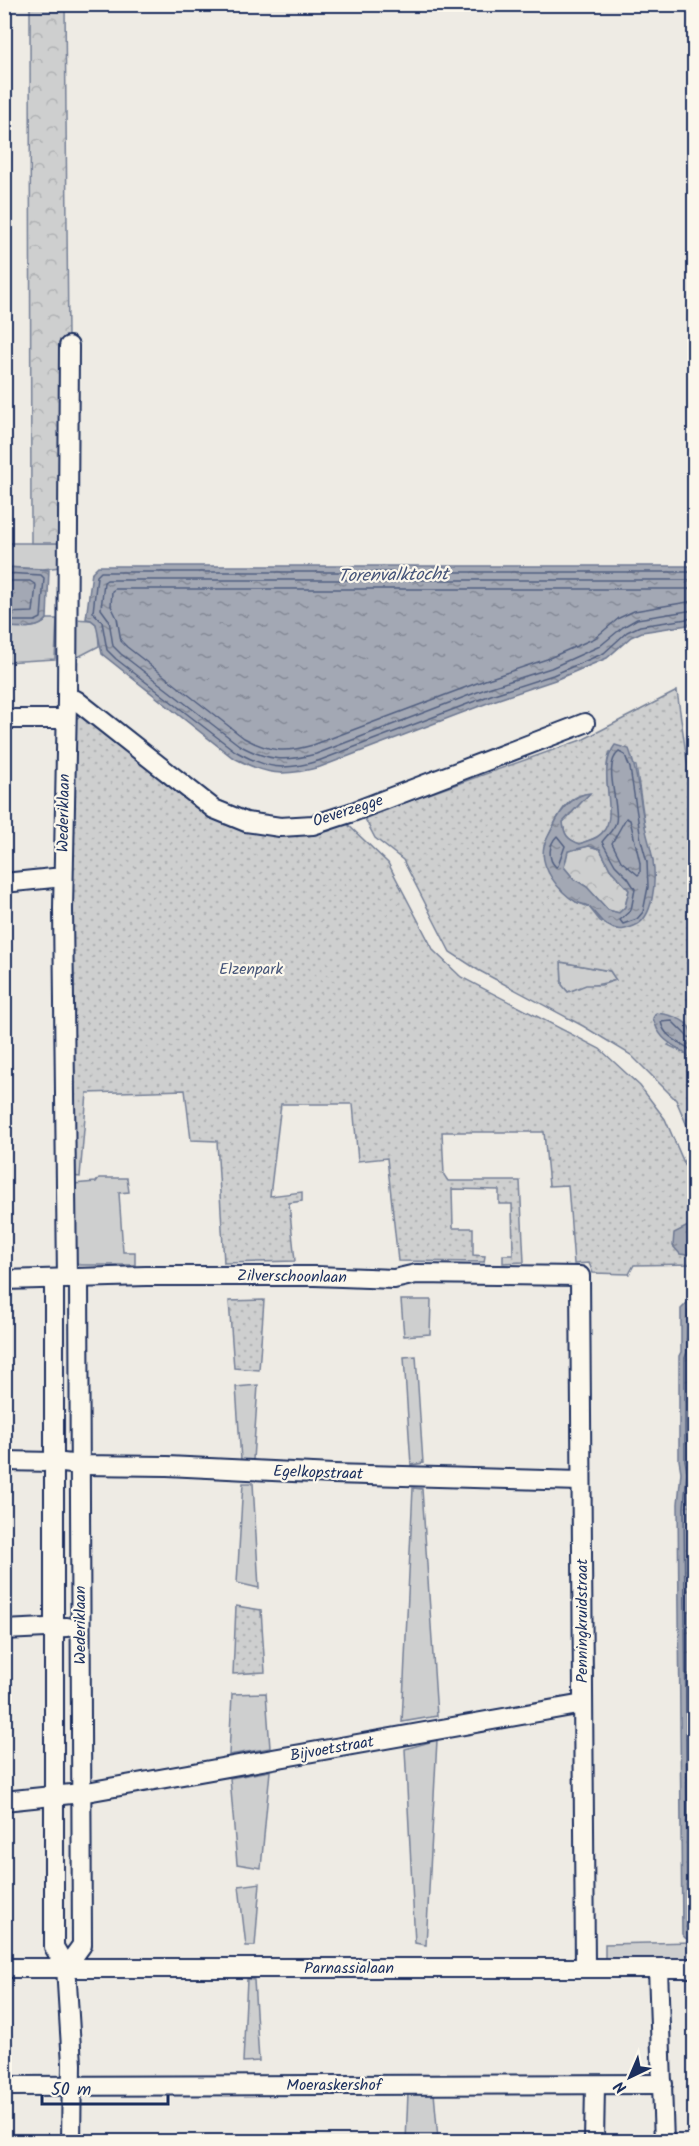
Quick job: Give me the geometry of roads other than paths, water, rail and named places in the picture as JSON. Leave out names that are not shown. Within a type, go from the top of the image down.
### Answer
[{"type":"street","name":"Wederiklaan","points":[[66,1967],[82,1944],[80,1465],[67,1279],[63,877],[69,346]]},
{"type":"street","name":"Oeverzegge","points":[[66,709],[76,700],[214,809],[246,822],[280,827],[313,825],[350,813],[585,723]]},
{"type":"street","points":[[4,718],[66,709]]},
{"type":"street","points":[[4,883],[63,877]]},
{"type":"street","name":"Zilverschoonlaan","points":[[4,1280],[146,1276],[394,1279],[416,1274],[580,1276]]},
{"type":"street","name":"Penningkruidstraat","points":[[580,1276],[585,1966]]},
{"type":"street","name":"Wederiklaan","points":[[67,1279],[54,1462],[54,1947],[66,1967],[71,2142]]},
{"type":"street","name":"Egelkopstraat","points":[[4,1461],[581,1481]]},
{"type":"street","points":[[4,1630],[80,1627]]},
{"type":"street","name":"Bijvoetstraat","points":[[4,1801],[81,1793],[583,1704]]},
{"type":"street","name":"Parnassialaan","points":[[4,1968],[585,1966],[694,1968]]},
{"type":"street","points":[[658,1968],[664,2142]]},
{"type":"street","name":"Moeraskershof","points":[[4,2086],[663,2084]]},
{"type":"street","points":[[594,2142],[595,2085]]},
{"type":"water","name":"Torenvalktocht","points":[[98,566],[694,566],[694,624],[642,632],[631,637],[607,658],[555,680],[493,701],[320,767],[285,773],[255,768],[232,757],[102,654],[96,624],[86,619],[92,572]]},
{"type":"water","points":[[5,567],[49,570],[47,619],[43,623],[28,628],[5,627]]},
{"type":"water","points":[[615,745],[629,749],[654,869],[654,888],[646,916],[641,922],[626,929],[613,928],[605,924],[588,906],[576,902],[563,892],[547,870],[543,854],[546,841],[560,814],[578,796],[590,793],[563,822],[565,833],[569,838],[580,844],[597,837],[605,829],[609,820],[607,769],[609,757]],"holes":[[[589,846],[600,849],[610,869],[629,890],[625,907],[619,913],[608,910],[564,867],[568,851]]]},
{"type":"water","points":[[656,1013],[685,1022],[694,1042],[694,1063],[683,1051],[661,1035],[653,1018]]},
{"type":"water","points":[[690,1225],[694,1226],[694,1256],[680,1254],[673,1246],[674,1233]]},
{"type":"water","points":[[694,1300],[694,1942],[682,1934],[678,1504],[681,1472],[679,1356],[681,1352],[681,1309]]},
{"type":"park label","name":"Elzenpark","points":[[251,969]]}]
